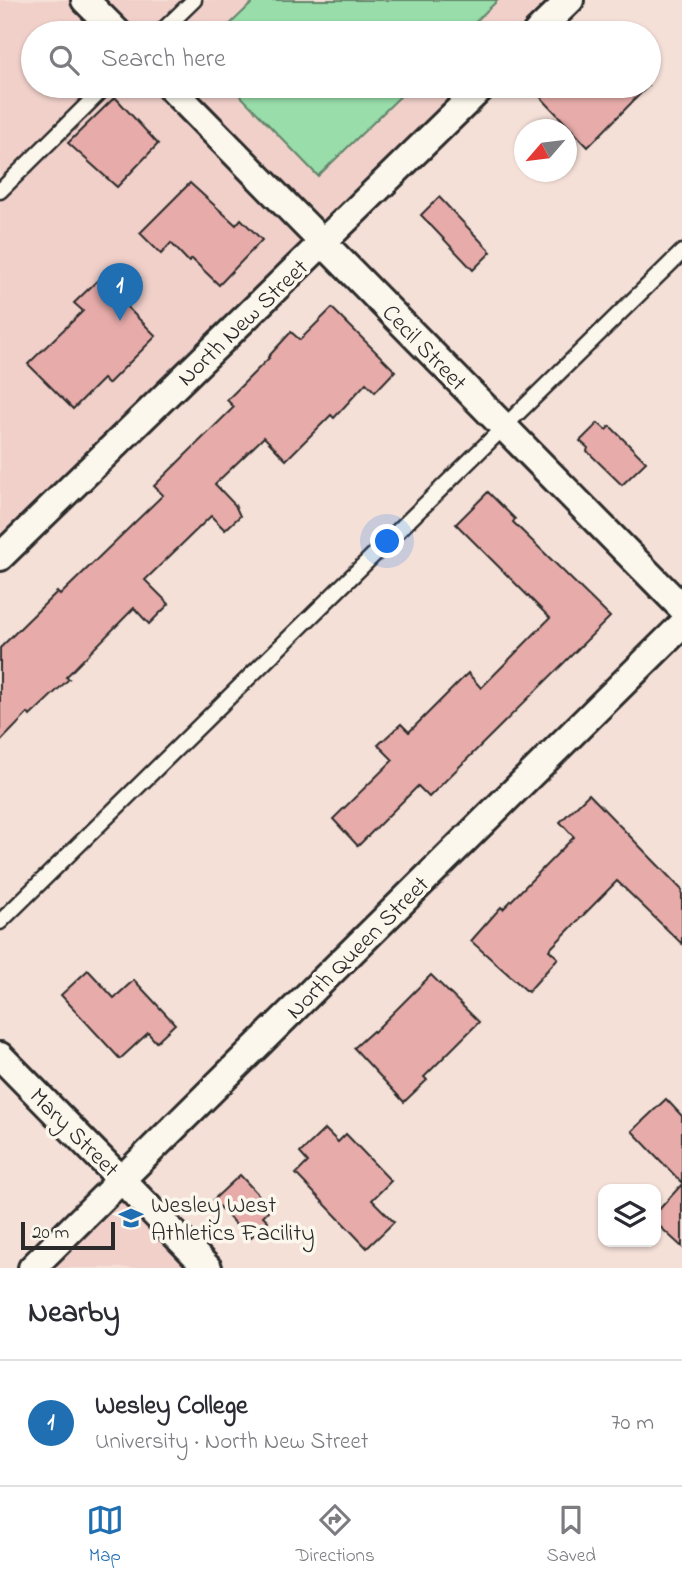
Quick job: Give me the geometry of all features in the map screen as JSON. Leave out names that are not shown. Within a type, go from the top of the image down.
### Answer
[{"type":"street","points":[[85,0],[106,21]]},
{"type":"street","points":[[549,21],[570,0]]},
{"type":"street","name":"Cecil Street","points":[[181,98],[682,608]]},
{"type":"street","name":"North New Street","points":[[0,557],[471,98]]},
{"type":"street","name":"North Queen Street","points":[[32,1268],[682,625]]},
{"type":"street","name":"Mary Street","points":[[0,1056],[208,1268]]},
{"type":"lane","points":[[172,21],[194,0]]},
{"type":"lane","points":[[0,191],[94,98]]},
{"type":"lane","points":[[0,922],[682,252]]},
{"type":"shaded area","points":[[0,0],[569,0],[547,21],[21,21],[21,98],[469,98],[0,556]]},
{"type":"shaded area","name":"Wesley West Athletics Facility","points":[[133,1169],[227,1268],[30,1268]]},
{"type":"green space","points":[[255,0],[498,0],[476,21],[233,21]]},
{"type":"green space","points":[[243,98],[399,98],[318,176]]},
{"type":"building","points":[[116,98],[158,144],[117,187],[68,143]]},
{"type":"building","points":[[541,98],[636,98],[588,147],[577,135],[577,119],[561,119]]},
{"type":"building","points":[[190,183],[236,225],[241,219],[262,240],[219,285],[192,259],[189,262],[171,243],[161,254],[140,233]]},
{"type":"building","points":[[439,197],[491,252],[473,270],[421,215]]},
{"type":"building","points":[[99,279],[156,336],[108,384],[103,379],[73,409],[28,364],[83,311],[74,303]]},
{"type":"building","points":[[332,308],[395,371],[375,392],[366,383],[334,418],[331,415],[286,460],[264,437],[215,484],[235,505],[240,516],[225,530],[211,516],[145,580],[169,604],[149,624],[134,608],[66,677],[69,679],[30,716],[28,713],[0,742],[0,648],[57,592],[60,595],[163,495],[154,486],[234,407],[227,400],[291,332],[300,340]]},
{"type":"building","points":[[598,423],[606,430],[610,426],[646,462],[622,485],[580,441]]},
{"type":"building","points":[[488,492],[515,519],[513,522],[610,617],[429,797],[418,786],[358,846],[333,819],[393,760],[378,745],[401,724],[409,732],[468,673],[481,688],[550,618],[456,524]]},
{"type":"building","points":[[589,794],[682,890],[682,944],[617,881],[549,950],[558,958],[528,992],[471,941],[501,907],[503,909],[574,837],[560,822]]},
{"type":"building","points":[[88,970],[114,998],[134,980],[175,1024],[156,1042],[148,1033],[120,1059],[61,995]]},
{"type":"building","points":[[431,975],[479,1022],[424,1077],[427,1080],[404,1102],[354,1048],[374,1032]]},
{"type":"building","points":[[666,1099],[682,1116],[682,1183],[632,1131]]},
{"type":"building","points":[[325,1129],[338,1142],[346,1134],[391,1181],[372,1200],[394,1222],[367,1248],[296,1174],[308,1162],[300,1153]]},
{"type":"building","points":[[240,1175],[271,1208],[263,1216],[268,1221],[249,1239],[213,1200]]},
{"type":"building","points":[[682,1184],[682,1247],[661,1228],[661,1207]]},
{"type":"place","name":"Wesley College","points":[[120,321]]},
{"type":"place","name":"Wesley West Athletics Facility","points":[[131,1218]]}]
